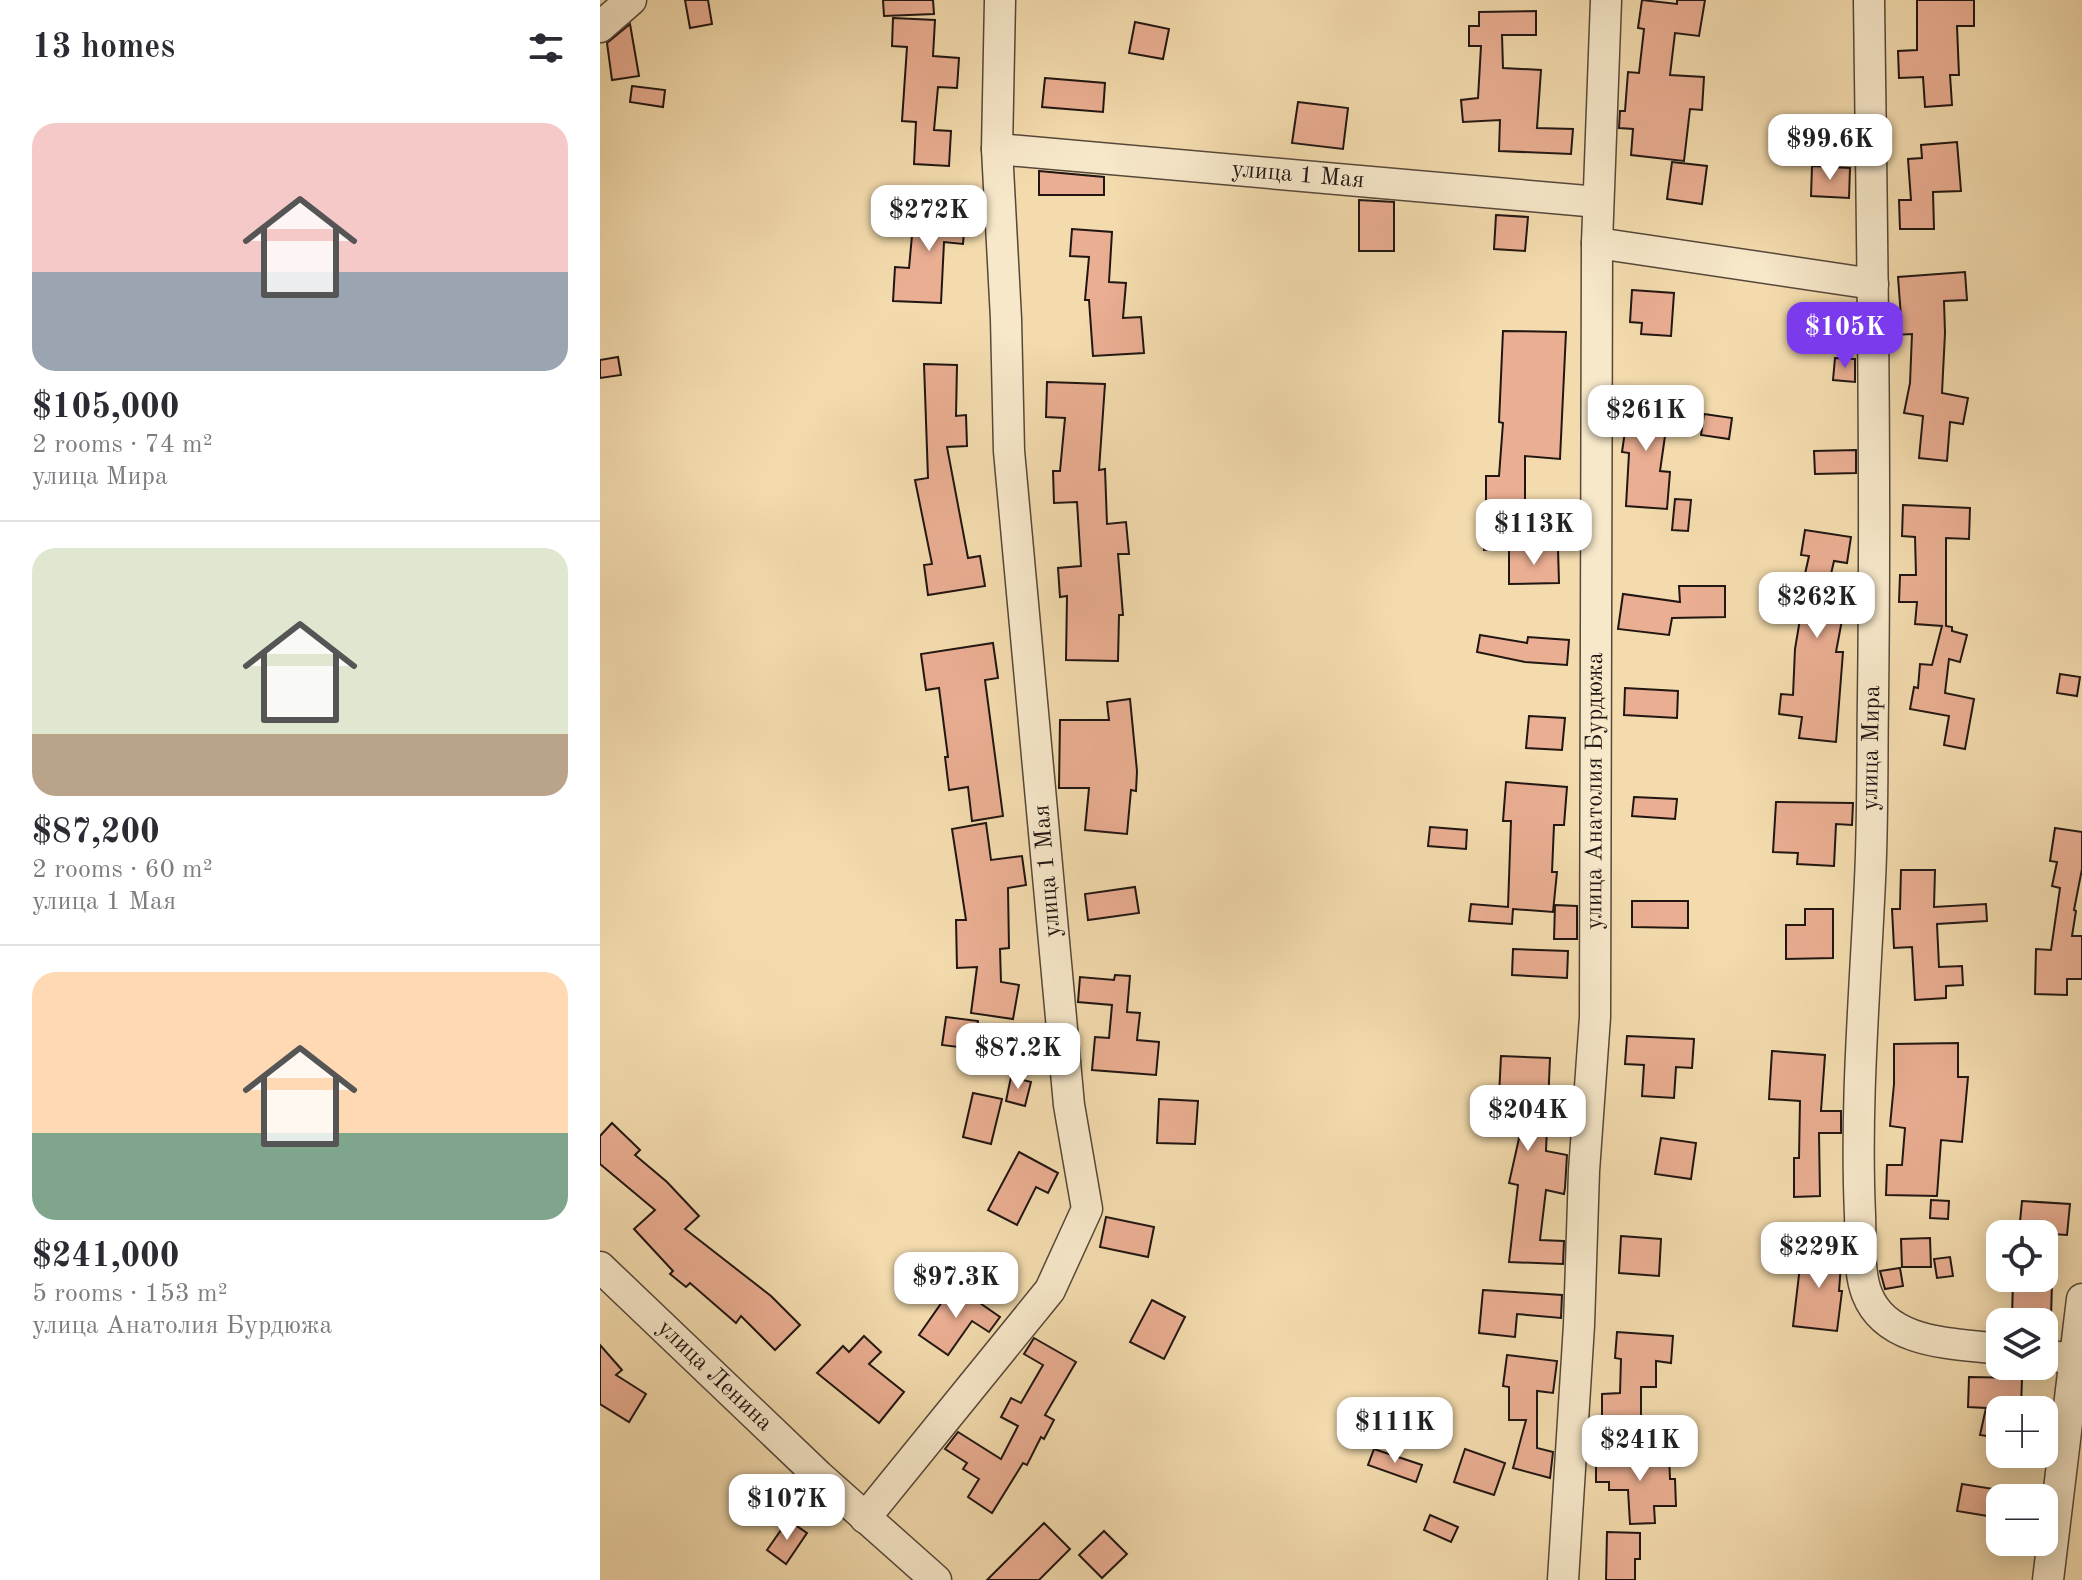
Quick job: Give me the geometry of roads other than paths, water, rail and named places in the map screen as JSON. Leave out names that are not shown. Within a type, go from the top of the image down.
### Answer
[{"type":"street","points":[[600,27],[631,0]]},
{"type":"street","name":"улица 1 Мая","points":[[865,1518],[1050,1290],[1087,1209],[1069,1105],[1009,451],[997,149],[1000,0]]},
{"type":"street","name":"улица Анатолия Бурдюжа","points":[[1563,1580],[1595,1017],[1597,243],[1606,0]]},
{"type":"street","name":"улица Мира","points":[[1869,0],[1876,516],[1870,880],[1860,1032],[1862,1271],[1866,1292],[1884,1321],[1899,1330],[1931,1341],[1986,1347]]},
{"type":"street","name":"улица 1 Мая","points":[[997,149],[1598,202]]},
{"type":"street","points":[[1597,243],[1873,284]]},
{"type":"street","name":"улица Ленина","points":[[600,1267],[865,1518],[936,1580]]},
{"type":"street","points":[[2048,1580],[2082,1299]]},
{"type":"street","points":[[2058,1357],[2074,1359]]}]
